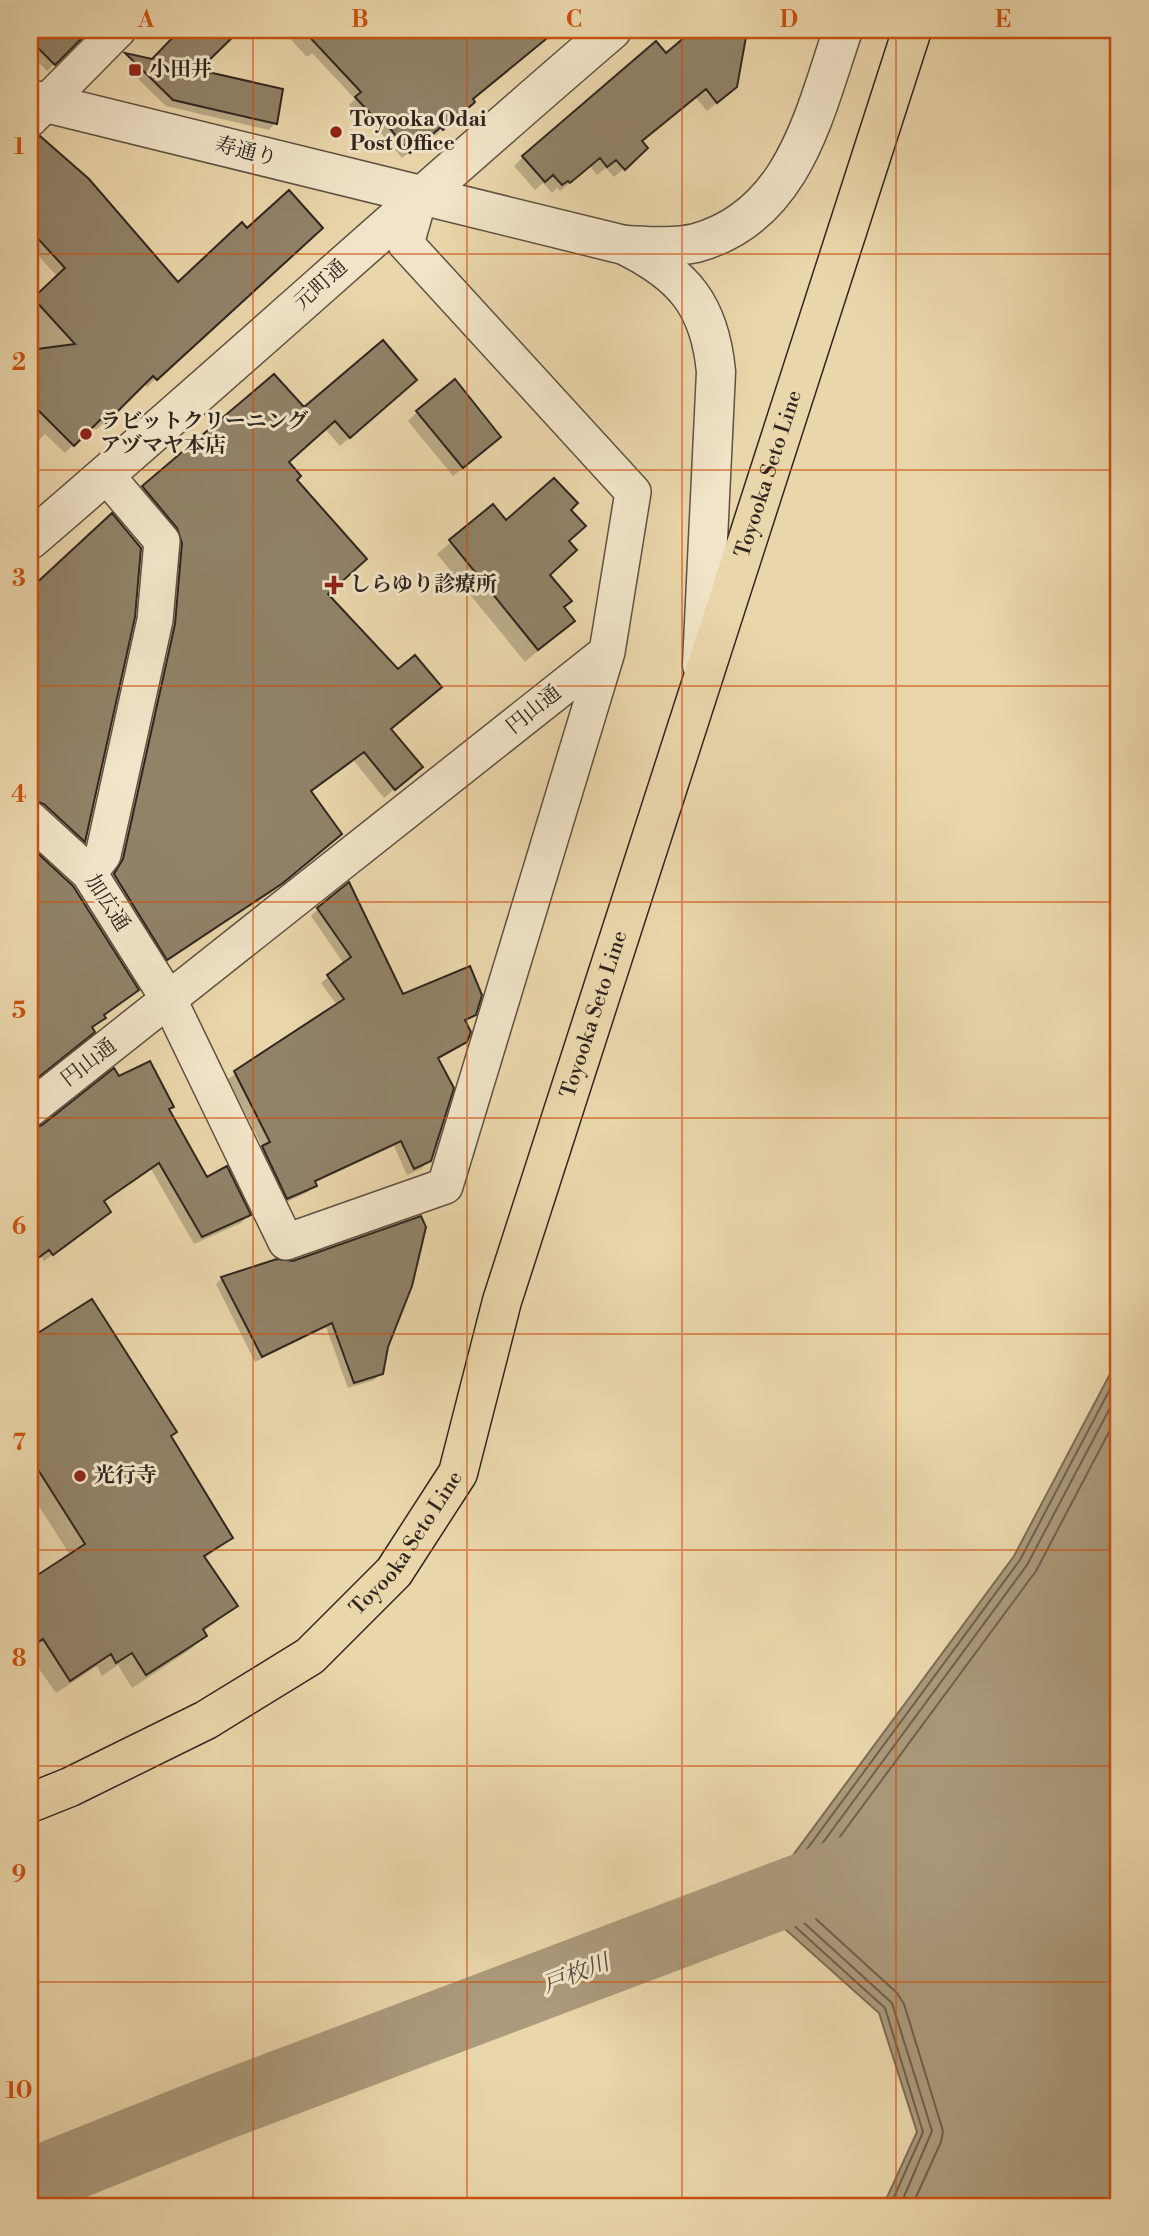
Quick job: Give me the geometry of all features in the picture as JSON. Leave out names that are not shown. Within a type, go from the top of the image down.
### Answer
[{"type":"main road","name":"Toyooka Seto Line","points":[[30,1802],[70,1787],[206,1720],[310,1656],[394,1572],[458,1474],[502,1301],[912,30]]},
{"type":"street","points":[[34,102],[118,30]]},
{"type":"street","name":"元町通","points":[[30,540],[218,379],[419,195],[612,30]]},
{"type":"street","points":[[624,245],[669,246],[695,243],[719,234],[762,206],[778,189],[803,145],[843,30]]},
{"type":"street","name":"寿通り","points":[[34,102],[419,195],[463,203],[624,245]]},
{"type":"street","points":[[419,195],[406,244],[633,492],[607,652]]},
{"type":"street","points":[[624,245],[663,267],[687,288],[703,314],[714,352],[716,393],[701,687]]},
{"type":"street","points":[[89,873],[103,855],[138,701],[155,620],[162,541],[106,475]]},
{"type":"street","name":"円山通","points":[[30,1109],[607,652]]},
{"type":"street","name":"加広通","points":[[30,819],[89,873],[169,1000],[286,1242],[445,1186],[607,652]]},
{"type":"water","points":[[1119,1357],[1119,2206],[883,2206],[917,2132],[879,2013],[757,1904],[1014,1556]]},
{"type":"building","points":[[30,30],[90,30],[55,65],[30,40]]},
{"type":"building","points":[[180,30],[240,30],[199,70],[283,89],[277,124],[173,100],[125,53],[152,59]]},
{"type":"building","points":[[303,30],[557,30],[473,99],[475,102],[443,130],[441,127],[410,153],[383,120],[379,123],[355,97],[361,92]]},
{"type":"building","points":[[693,30],[730,30],[746,37],[737,87],[717,103],[706,89],[642,141],[648,148],[625,170],[616,160],[607,167],[600,158],[570,183],[568,181],[562,185],[553,175],[545,182],[522,156],[656,41],[666,53]]},
{"type":"building","points":[[40,136],[89,179],[178,282],[242,222],[247,228],[289,190],[323,228],[157,380],[153,376],[106,423],[101,419],[74,446],[30,402],[30,350],[75,344],[33,298],[65,268],[30,230],[30,139]]},
{"type":"building","points":[[383,340],[417,380],[350,438],[335,421],[289,462],[301,476],[297,480],[367,559],[328,594],[398,669],[415,655],[442,687],[391,729],[423,767],[395,790],[364,752],[311,791],[342,834],[283,883],[167,960],[114,874],[123,859],[175,624],[182,543],[177,528],[142,486],[274,374],[304,407]]},
{"type":"building","points":[[455,379],[501,437],[463,468],[416,411]]},
{"type":"building","points":[[554,478],[578,503],[571,510],[586,526],[569,541],[577,550],[550,575],[572,601],[564,607],[575,621],[538,650],[449,540],[493,504],[506,520]]},
{"type":"building","points":[[112,513],[141,548],[135,617],[85,842],[44,804],[30,799],[30,589]]},
{"type":"building","points":[[30,846],[73,886],[139,990],[104,1015],[106,1018],[92,1027],[95,1032],[30,1084]]},
{"type":"building","points":[[349,882],[403,994],[470,966],[482,995],[476,1015],[465,1020],[471,1032],[467,1042],[438,1058],[454,1088],[431,1161],[414,1169],[401,1141],[315,1181],[317,1186],[287,1199],[262,1146],[270,1142],[234,1071],[344,999],[327,975],[351,957],[317,908]]},
{"type":"building","points":[[150,1061],[174,1107],[169,1109],[207,1177],[227,1166],[251,1215],[202,1237],[159,1163],[104,1201],[111,1212],[53,1255],[49,1250],[30,1264],[30,1129],[42,1125],[114,1068],[119,1076]]},
{"type":"building","points":[[421,1216],[426,1227],[412,1286],[388,1347],[383,1374],[354,1383],[332,1323],[262,1357],[221,1277],[277,1259],[293,1261]]},
{"type":"building","points":[[92,1299],[177,1432],[171,1436],[233,1538],[204,1556],[238,1606],[203,1629],[207,1636],[146,1675],[132,1653],[116,1663],[111,1654],[70,1681],[43,1639],[30,1648],[30,1580],[85,1544],[30,1457],[30,1338]]},
{"type":"waterway","name":"戸枚川","points":[[30,2183],[220,2107],[845,1871]]},
{"type":"place","name":"小田井","points":[[135,70]]},
{"type":"place","name":"Toyooka Odai Post Office","points":[[336,132]]},
{"type":"place","name":"ラビットクリーニング アヅマヤ本店","points":[[86,434]]},
{"type":"place","name":"しらゆり診療所","points":[[334,585]]},
{"type":"place","name":"光行寺","points":[[80,1476]]}]
